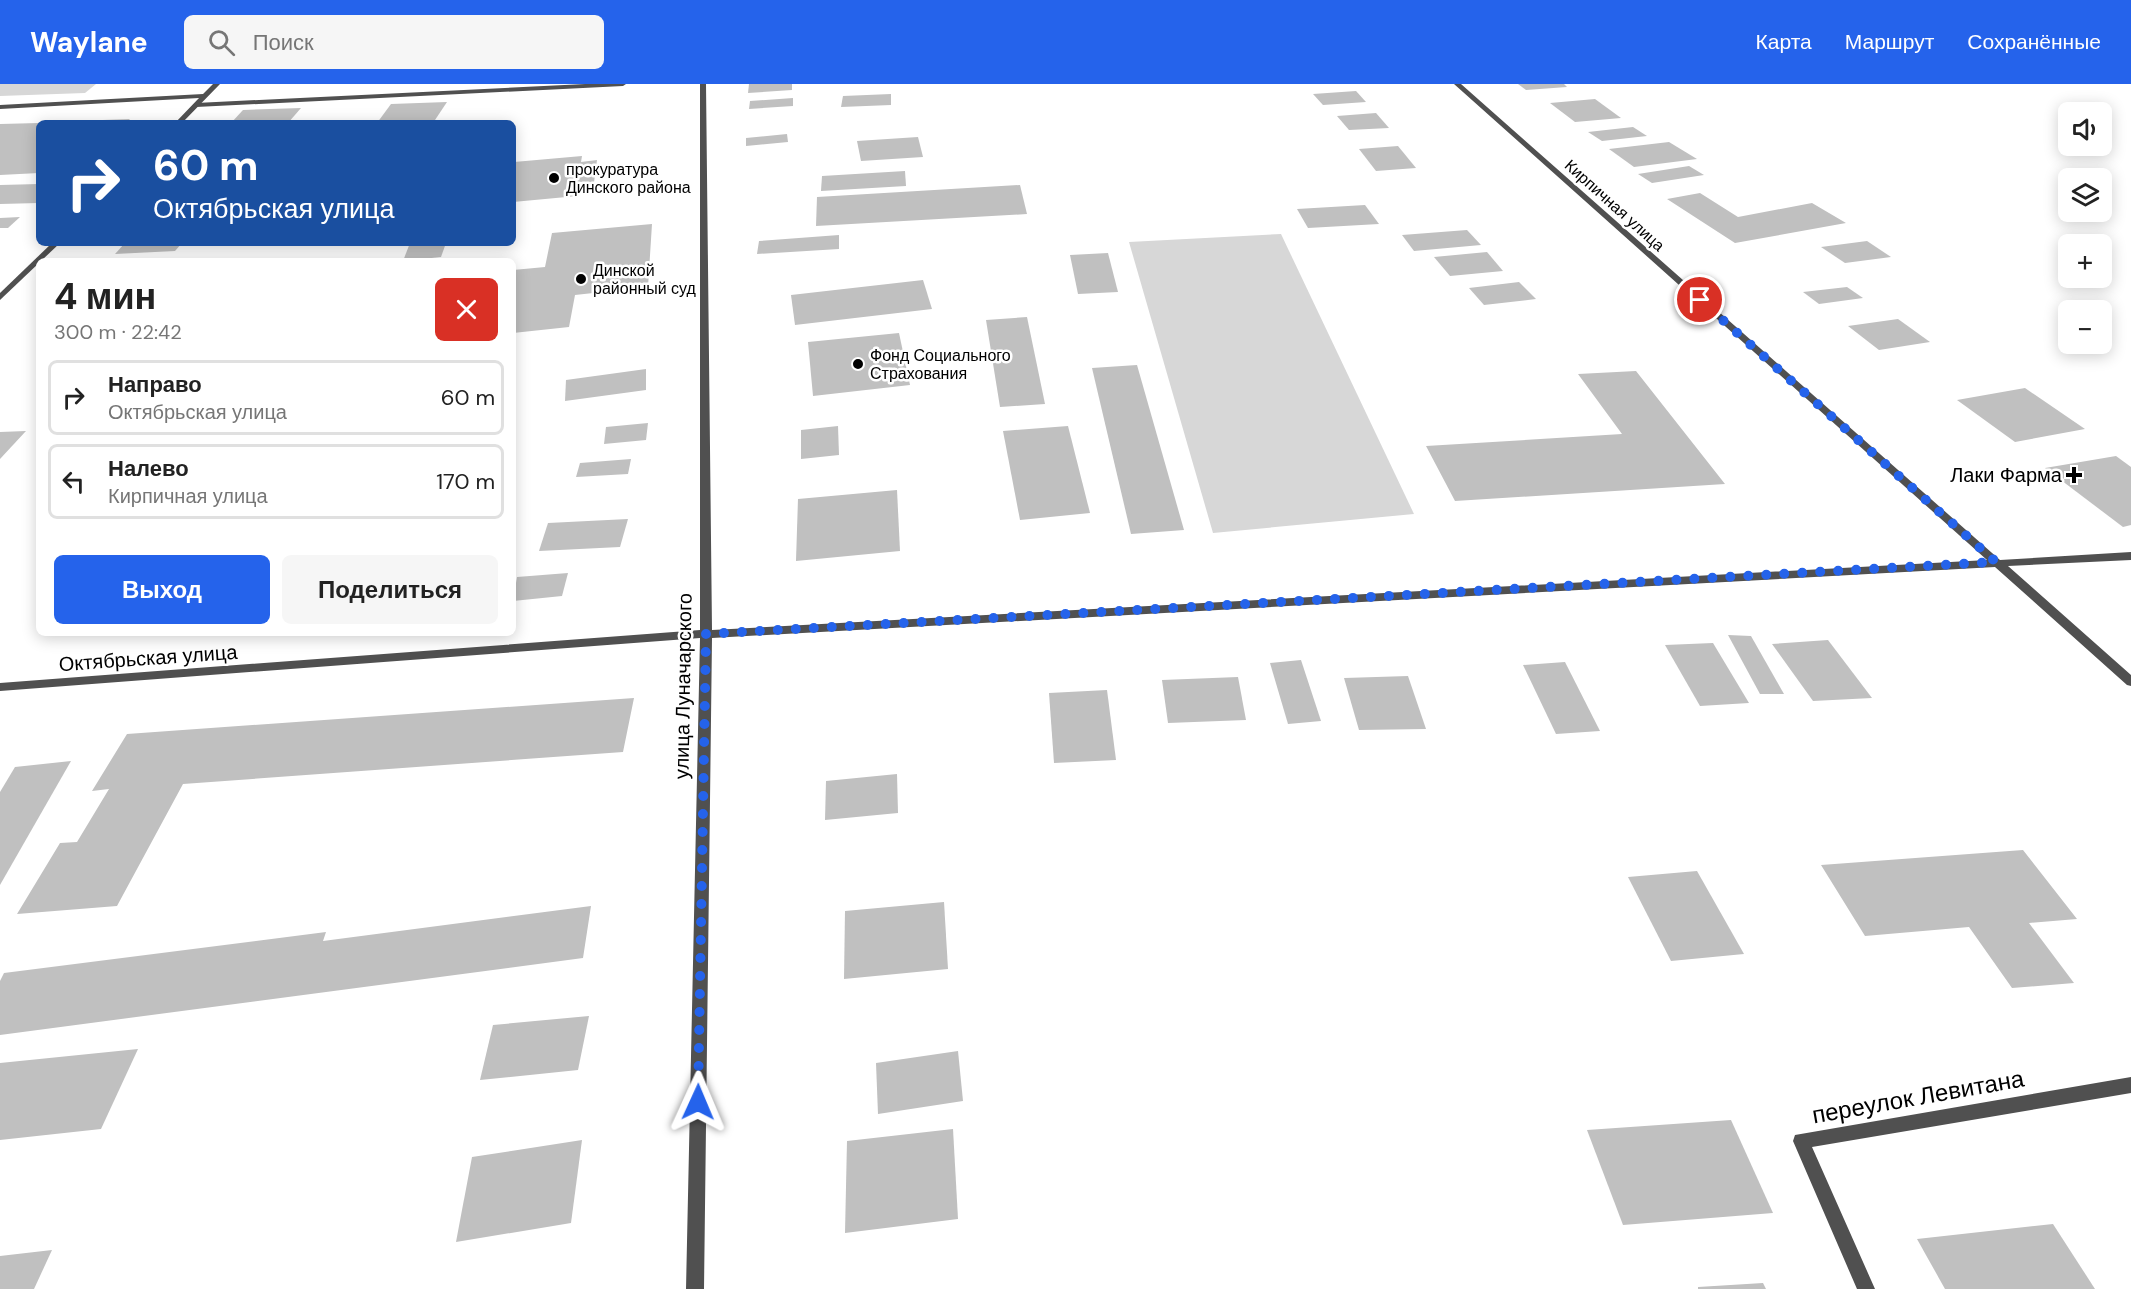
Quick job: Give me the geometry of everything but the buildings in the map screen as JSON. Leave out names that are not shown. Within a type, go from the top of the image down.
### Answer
[{"type":"street","points":[[181,120],[217,84]]},
{"type":"street","points":[[196,105],[623,84]]},
{"type":"street","name":"улица Луначарского","points":[[695,1289],[706,634],[704,84]]},
{"type":"street","name":"Кирпичная улица","points":[[1457,84],[2131,682]]},
{"type":"street","points":[[0,107],[206,96]]},
{"type":"street","points":[[41,258],[53,246]]},
{"type":"street","points":[[0,298],[36,263]]},
{"type":"street","name":"Октябрьская улица","points":[[0,687],[706,634],[2131,556]]},
{"type":"street","name":"переулок Левитана","points":[[1866,1289],[1801,1141],[2131,1085]]},
{"type":"shaded area","points":[[0,84],[96,84],[85,93],[0,96]]},
{"type":"shaded area","points":[[1281,234],[1414,514],[1213,533],[1129,242]]},
{"type":"place","name":"прокуратура Динского района","points":[[554,178]]},
{"type":"place","name":"Динской районный суд","points":[[581,279]]},
{"type":"place","name":"Фонд Социального Страхования","points":[[858,364]]},
{"type":"place","name":"Лаки Фарма","points":[[2074,475]]},
{"type":"route","points":[[698,1102],[706,634],[1996,562],[1700,300]]}]
